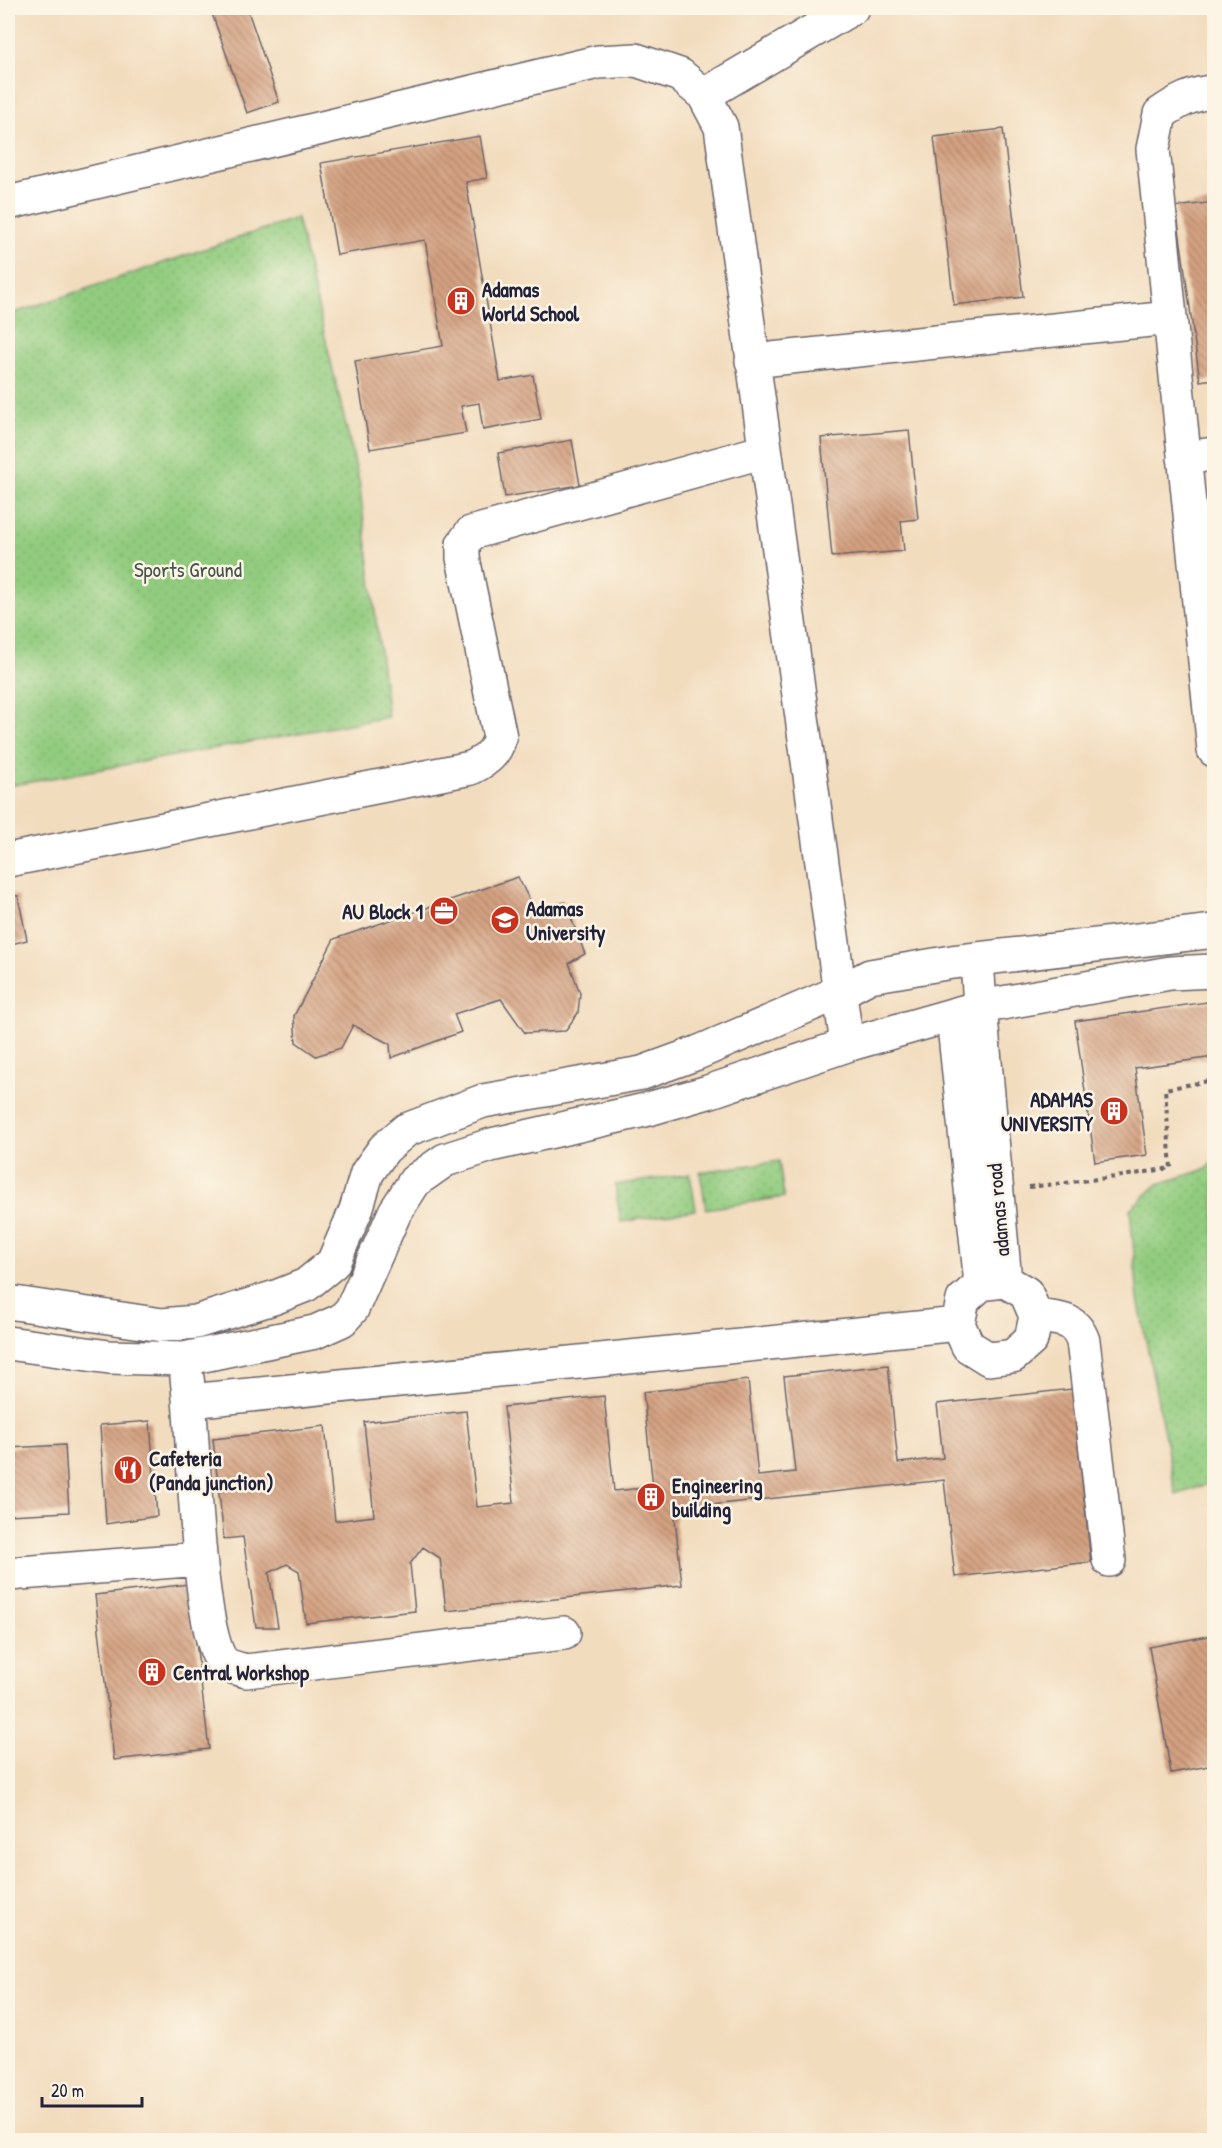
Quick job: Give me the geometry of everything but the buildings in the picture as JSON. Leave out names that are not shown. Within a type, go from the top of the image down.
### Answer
[{"type":"street","points":[[704,95],[852,8]]},
{"type":"street","points":[[8,203],[598,62],[636,60],[680,75],[704,95],[721,128],[847,1045]]},
{"type":"street","points":[[1215,92],[1204,92],[1181,99],[1160,114],[1153,149],[1170,318],[1199,456],[1215,750]]},
{"type":"street","points":[[752,361],[1170,318]]},
{"type":"street","points":[[8,860],[471,768],[483,762],[497,748],[500,737],[463,558],[463,544],[471,533],[765,451]]},
{"type":"street","points":[[8,1302],[162,1325],[196,1322],[276,1297],[306,1285],[333,1263],[356,1210],[367,1173],[384,1149],[406,1130],[483,1101],[642,1073],[697,1053],[840,992],[870,976],[977,959],[1215,931]]},
{"type":"street","name":"adamas road","points":[[977,959],[966,1011],[993,1283]]},
{"type":"street","points":[[8,1343],[110,1356],[184,1359],[315,1332],[342,1320],[358,1298],[395,1212],[415,1181],[445,1160],[491,1145],[656,1107],[847,1045],[966,1011],[1170,973],[1215,971]]},
{"type":"street","points":[[483,1101],[491,1145]]},
{"type":"street","points":[[993,1283],[1026,1293],[1036,1316],[1031,1340],[1013,1356],[989,1359],[968,1346],[958,1324],[963,1300],[993,1283]]},
{"type":"street","points":[[1036,1316],[1070,1321],[1080,1330],[1108,1560]]},
{"type":"street","points":[[190,1401],[958,1324]]},
{"type":"street","points":[[184,1359],[190,1401],[200,1559],[211,1633],[215,1649],[225,1664],[246,1671],[564,1633]]},
{"type":"street","points":[[8,1574],[200,1559]]},
{"type":"path","points":[[1018,1188],[1116,1177],[1170,1168],[1165,1089],[1215,1080]]},
{"type":"green space","name":"Sports Ground","points":[[297,218],[359,481],[388,717],[8,786],[8,315]]},
{"type":"green space","points":[[779,1161],[784,1197],[706,1209],[700,1172]]},
{"type":"green space","points":[[1214,1161],[1214,1482],[1176,1495],[1138,1299],[1130,1209],[1158,1184],[1207,1169]]},
{"type":"green space","points":[[690,1174],[696,1210],[621,1222],[615,1185]]},
{"type":"place","name":"Adamas World School","points":[[461,301]]},
{"type":"place","name":"AU Block 1","points":[[444,911]]},
{"type":"place","name":"Adamas University","points":[[505,920]]},
{"type":"place","name":"ADAMAS UNIVERSITY","points":[[1114,1111]]},
{"type":"place","name":"Cafeteria (Panda junction)","points":[[128,1470]]},
{"type":"place","name":"Engineering building","points":[[651,1497]]},
{"type":"place","name":"Central Workshop","points":[[152,1672]]}]
